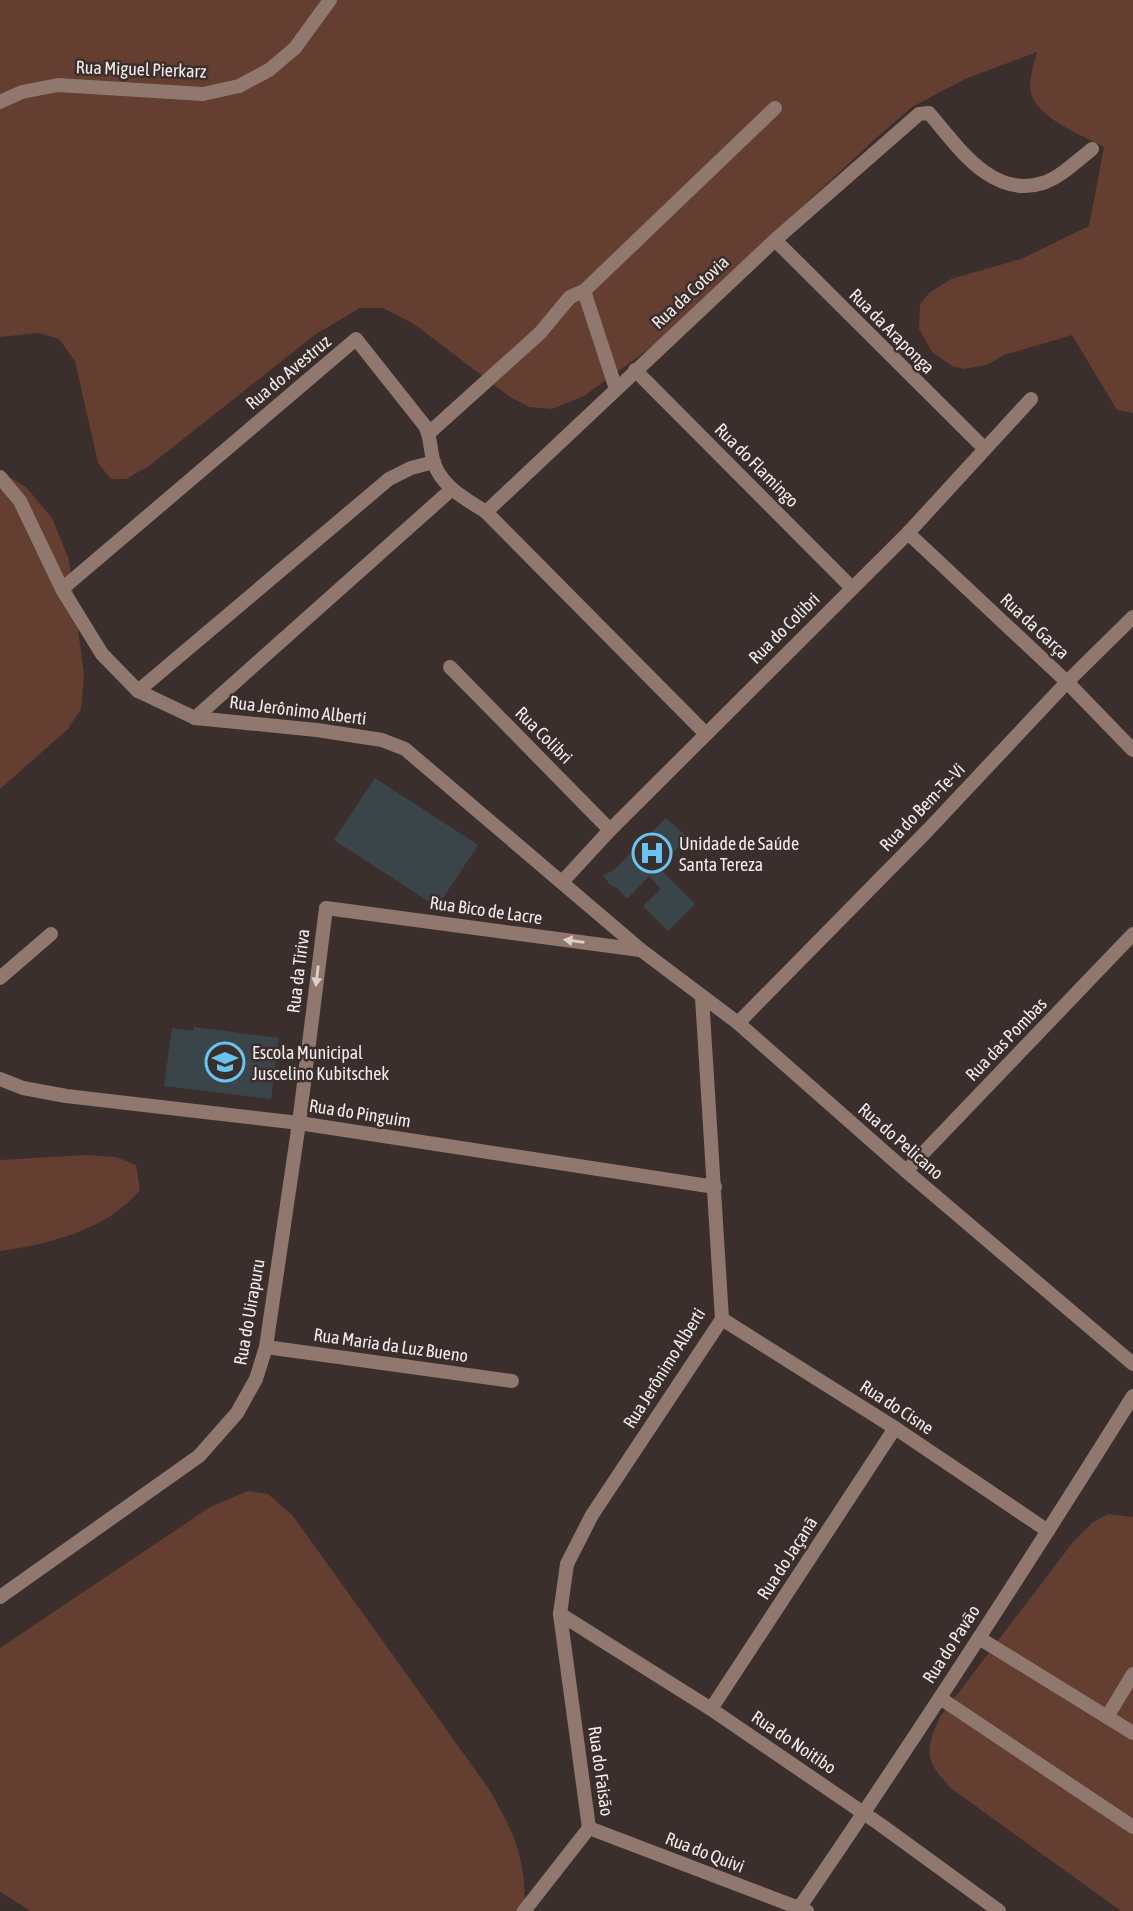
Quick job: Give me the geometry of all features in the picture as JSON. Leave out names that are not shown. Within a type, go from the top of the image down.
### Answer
[{"type":"street","name":"Rua Miguel Pierkarz","points":[[0,102],[22,92],[58,85],[203,94],[239,86],[269,70],[295,48],[330,0]]},
{"type":"street","points":[[429,433],[540,332],[570,297],[584,291],[775,108]]},
{"type":"street","name":"Rua da Cotovia","points":[[486,512],[775,240],[919,114],[929,113],[969,160],[993,178],[1017,187],[1044,183],[1092,149]]},
{"type":"street","name":"Rua da Araponga","points":[[775,240],[984,449]]},
{"type":"street","points":[[584,291],[616,389]]},
{"type":"street","name":"Rua do Avestruz","points":[[62,589],[356,339],[429,433],[439,475],[452,489],[486,512],[706,734]]},
{"type":"street","name":"Rua do Flamingo","points":[[635,370],[851,587]]},
{"type":"street","name":"Rua do Colibri","points":[[562,882],[610,830],[908,533],[1031,398]]},
{"type":"street","points":[[138,691],[389,478],[434,462]]},
{"type":"street","name":"Rua Jerônimo Alberti","points":[[0,477],[20,501],[62,589],[102,654],[138,691],[195,718],[317,730],[382,740],[405,749],[641,950]]},
{"type":"street","points":[[195,718],[452,489]]},
{"type":"street","name":"Rua da Garça","points":[[908,533],[1067,682],[1133,750]]},
{"type":"street","name":"Rua do Bem-Te-Vi","points":[[738,1023],[1133,617]]},
{"type":"street","name":"Rua Colibri","points":[[450,667],[610,830]]},
{"type":"street","name":"Rua Bico de Lacre","points":[[326,908],[641,950]]},
{"type":"street","name":"Rua da Tiriva","points":[[299,1123],[326,908]]},
{"type":"street","points":[[0,978],[51,934]]},
{"type":"street","name":"Rua das Pombas","points":[[906,1171],[1133,934]]},
{"type":"street","name":"Rua do Pelicano","points":[[641,950],[738,1023],[906,1171],[1133,1364]]},
{"type":"street","name":"Rua Jerônimo Alberti","points":[[560,1614],[567,1564],[592,1515],[722,1319],[702,997]]},
{"type":"street","name":"Rua do Pinguim","points":[[0,1079],[23,1088],[66,1096],[299,1123],[715,1187]]},
{"type":"street","name":"Rua do Uirapuru","points":[[0,1597],[199,1456],[237,1413],[256,1379],[266,1347],[299,1123]]},
{"type":"street","name":"Rua do Cisne","points":[[722,1319],[895,1428],[1048,1531]]},
{"type":"street","name":"Rua Maria da Luz Bueno","points":[[266,1347],[512,1381]]},
{"type":"street","name":"Rua do Pavão","points":[[801,1910],[1133,1396]]},
{"type":"street","name":"Rua do Jaçanã","points":[[711,1709],[895,1428]]},
{"type":"street","name":"Rua do Noitibo","points":[[560,1614],[711,1709],[999,1911]]},
{"type":"street","name":"Rua do Faisão","points":[[524,1911],[589,1828],[560,1614]]},
{"type":"street","points":[[979,1638],[1133,1733]]},
{"type":"street","points":[[1107,1717],[1133,1674]]},
{"type":"street","points":[[940,1698],[1133,1827]]},
{"type":"street","name":"Rua do Quivi","points":[[589,1828],[801,1910]]},
{"type":"shaded area","points":[[0,0],[1133,0],[1133,413],[1117,410],[1072,335],[1004,355],[987,365],[964,369],[952,366],[932,352],[919,329],[920,304],[929,293],[951,279],[1021,259],[1089,226],[1104,147],[1063,126],[1037,104],[1030,85],[1037,52],[965,79],[912,107],[653,346],[584,396],[552,409],[529,407],[510,397],[414,324],[383,308],[360,308],[316,334],[149,466],[126,479],[111,479],[98,463],[75,361],[59,339],[39,333],[0,337]]},
{"type":"shaded area","points":[[0,472],[26,487],[52,518],[69,560],[84,675],[81,709],[68,729],[0,789]]},
{"type":"shaded area","points":[[86,1155],[116,1157],[136,1165],[140,1190],[112,1215],[76,1233],[0,1251],[0,1160]]},
{"type":"shaded area","points":[[248,1491],[268,1494],[293,1516],[489,1789],[517,1847],[523,1876],[524,1911],[31,1911],[0,1892],[0,1648],[210,1507]]},
{"type":"shaded area","points":[[1108,1514],[1133,1517],[1133,1911],[1121,1911],[952,1789],[936,1771],[930,1756],[931,1739],[940,1717],[1073,1542],[1093,1522]]},
{"type":"building","points":[[375,778],[478,845],[437,907],[334,840]]},
{"type":"building","name":"Unidade de Saúde Santa Tereza","points":[[666,818],[688,838],[658,867],[695,904],[668,931],[643,906],[661,889],[649,876],[627,899],[617,888],[610,885],[603,875],[613,871]]},
{"type":"building","name":"Escola Municipal Juscelino Kubitschek","points":[[194,1027],[279,1038],[271,1099],[164,1086],[172,1028],[193,1031]]},
{"type":"place","name":"Unidade de Saúde Santa Tereza","points":[[652,853]]},
{"type":"place","name":"Escola Municipal Juscelino Kubitschek","points":[[225,1062]]}]
